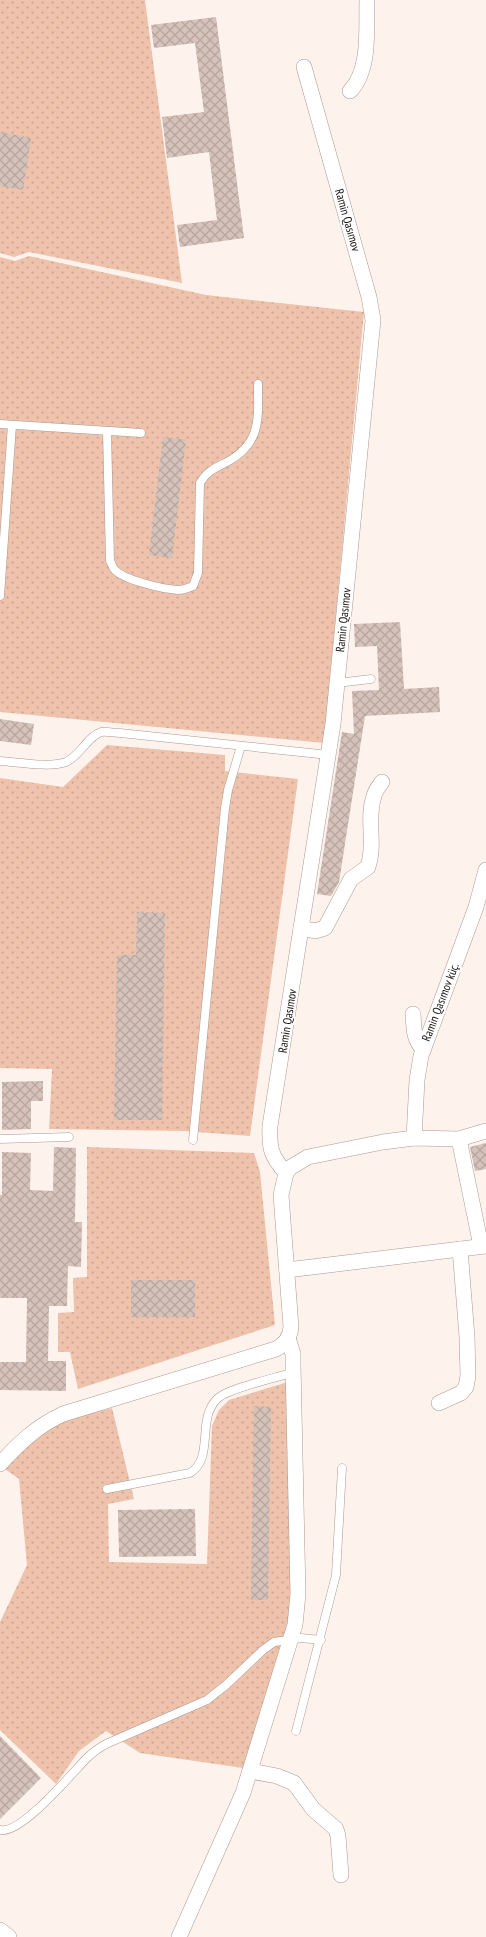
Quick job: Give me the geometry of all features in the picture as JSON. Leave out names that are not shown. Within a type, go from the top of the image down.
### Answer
[{"type":"street","points":[[350,90],[355,86],[362,71],[364,61],[367,0]]},
{"type":"street","name":"Ramin Qasımov","points":[[286,1173],[271,1153],[270,1126],[329,755],[373,320],[370,297],[304,67]]},
{"type":"street","points":[[301,928],[315,931],[325,928],[351,879],[368,867],[372,846],[371,808],[374,795],[382,782]]},
{"type":"street","name":"Ramin Qasımov küç.","points":[[414,1138],[416,1080],[423,1049],[476,906],[486,870]]},
{"type":"street","points":[[413,1014],[415,1036],[417,1043],[423,1049]]},
{"type":"street","points":[[0,1464],[16,1446],[38,1427],[63,1414],[284,1345],[292,1327],[280,1204],[282,1182],[286,1173],[298,1162],[317,1155],[383,1142],[414,1138],[459,1139],[486,1131]]},
{"type":"street","points":[[287,1270],[484,1246],[459,1139]]},
{"type":"street","points":[[439,1403],[461,1393],[466,1387],[468,1376],[460,1249]]},
{"type":"street","points":[[179,1937],[235,1815],[295,1625],[298,1594],[294,1372],[293,1354],[288,1338]]},
{"type":"street","points":[[250,1771],[277,1776],[294,1783],[313,1809],[336,1829],[341,1875]]},
{"type":"street","points":[[0,1930],[9,1937]]},
{"type":"lane","points":[[108,431],[110,562],[113,569],[122,575],[155,586],[179,590],[187,589],[193,586],[198,573],[200,483],[206,473],[236,457],[250,444],[258,422],[258,384]]},
{"type":"lane","points":[[0,424],[142,433]]},
{"type":"lane","points":[[0,596],[12,425]]},
{"type":"lane","points":[[337,683],[371,679]]},
{"type":"lane","points":[[0,761],[45,764],[64,762],[79,753],[100,732],[329,755]]},
{"type":"lane","points":[[194,1140],[225,808],[228,790],[241,746]]},
{"type":"lane","points":[[0,1139],[69,1137]]},
{"type":"lane","points":[[107,1489],[190,1473],[198,1468],[203,1460],[206,1422],[210,1409],[218,1398],[228,1392],[294,1372]]},
{"type":"lane","points":[[296,1731],[321,1640],[336,1575],[342,1468]]},
{"type":"lane","points":[[0,1830],[10,1829],[23,1822],[53,1795],[95,1751],[207,1700],[274,1642],[290,1638],[321,1640]]},
{"type":"shaded area","points":[[0,0],[145,0],[182,283],[29,252],[14,257],[0,253]]},
{"type":"shaded area","points":[[29,256],[206,295],[364,312],[324,743],[0,712],[0,257],[15,261]]},
{"type":"shaded area","points":[[107,745],[225,755],[225,771],[298,779],[250,1136],[184,1131],[49,1129],[52,1069],[0,1068],[0,778],[63,787]]},
{"type":"shaded area","points":[[87,1147],[254,1153],[260,1172],[275,1325],[78,1389],[70,1352],[58,1352],[58,1313],[74,1312],[73,1278],[87,1277]]},
{"type":"shaded area","points":[[288,1382],[291,1615],[243,1768],[140,1753],[106,1731],[79,1751],[56,1784],[0,1730],[0,1622],[27,1565],[19,1479],[5,1469],[41,1432],[62,1421],[112,1408],[134,1499],[108,1504],[109,1562],[207,1564],[212,1426],[219,1410],[229,1400]]},
{"type":"building","points":[[216,17],[244,238],[180,247],[177,225],[217,220],[209,152],[167,158],[162,117],[204,112],[195,43],[154,48],[151,25]]},
{"type":"building","points":[[0,132],[31,138],[23,190],[0,186]]},
{"type":"building","points":[[163,437],[186,440],[172,558],[149,555]]},
{"type":"building","points":[[400,622],[404,689],[439,687],[440,712],[365,716],[339,882],[331,896],[317,894],[342,732],[354,734],[352,691],[379,690],[377,646],[355,647],[354,624]]},
{"type":"building","points":[[0,719],[34,724],[31,745],[0,741]]},
{"type":"building","points":[[137,912],[165,913],[162,1120],[114,1120],[117,955],[136,955]]},
{"type":"building","points":[[43,1081],[43,1101],[31,1101],[31,1129],[2,1130],[2,1082]]},
{"type":"building","points":[[486,1143],[486,1169],[475,1171],[470,1147]]},
{"type":"building","points":[[54,1147],[76,1148],[75,1222],[82,1222],[81,1267],[68,1266],[67,1306],[49,1306],[48,1361],[66,1361],[66,1391],[0,1390],[0,1362],[26,1362],[27,1298],[0,1298],[2,1152],[31,1153],[30,1190],[53,1191]]},
{"type":"building","points":[[131,1280],[195,1280],[195,1317],[131,1317]]},
{"type":"building","points":[[254,1406],[271,1407],[268,1600],[251,1600]]},
{"type":"building","points":[[195,1509],[196,1556],[119,1557],[118,1510]]},
{"type":"building","points":[[0,1736],[41,1778],[0,1819]]}]
